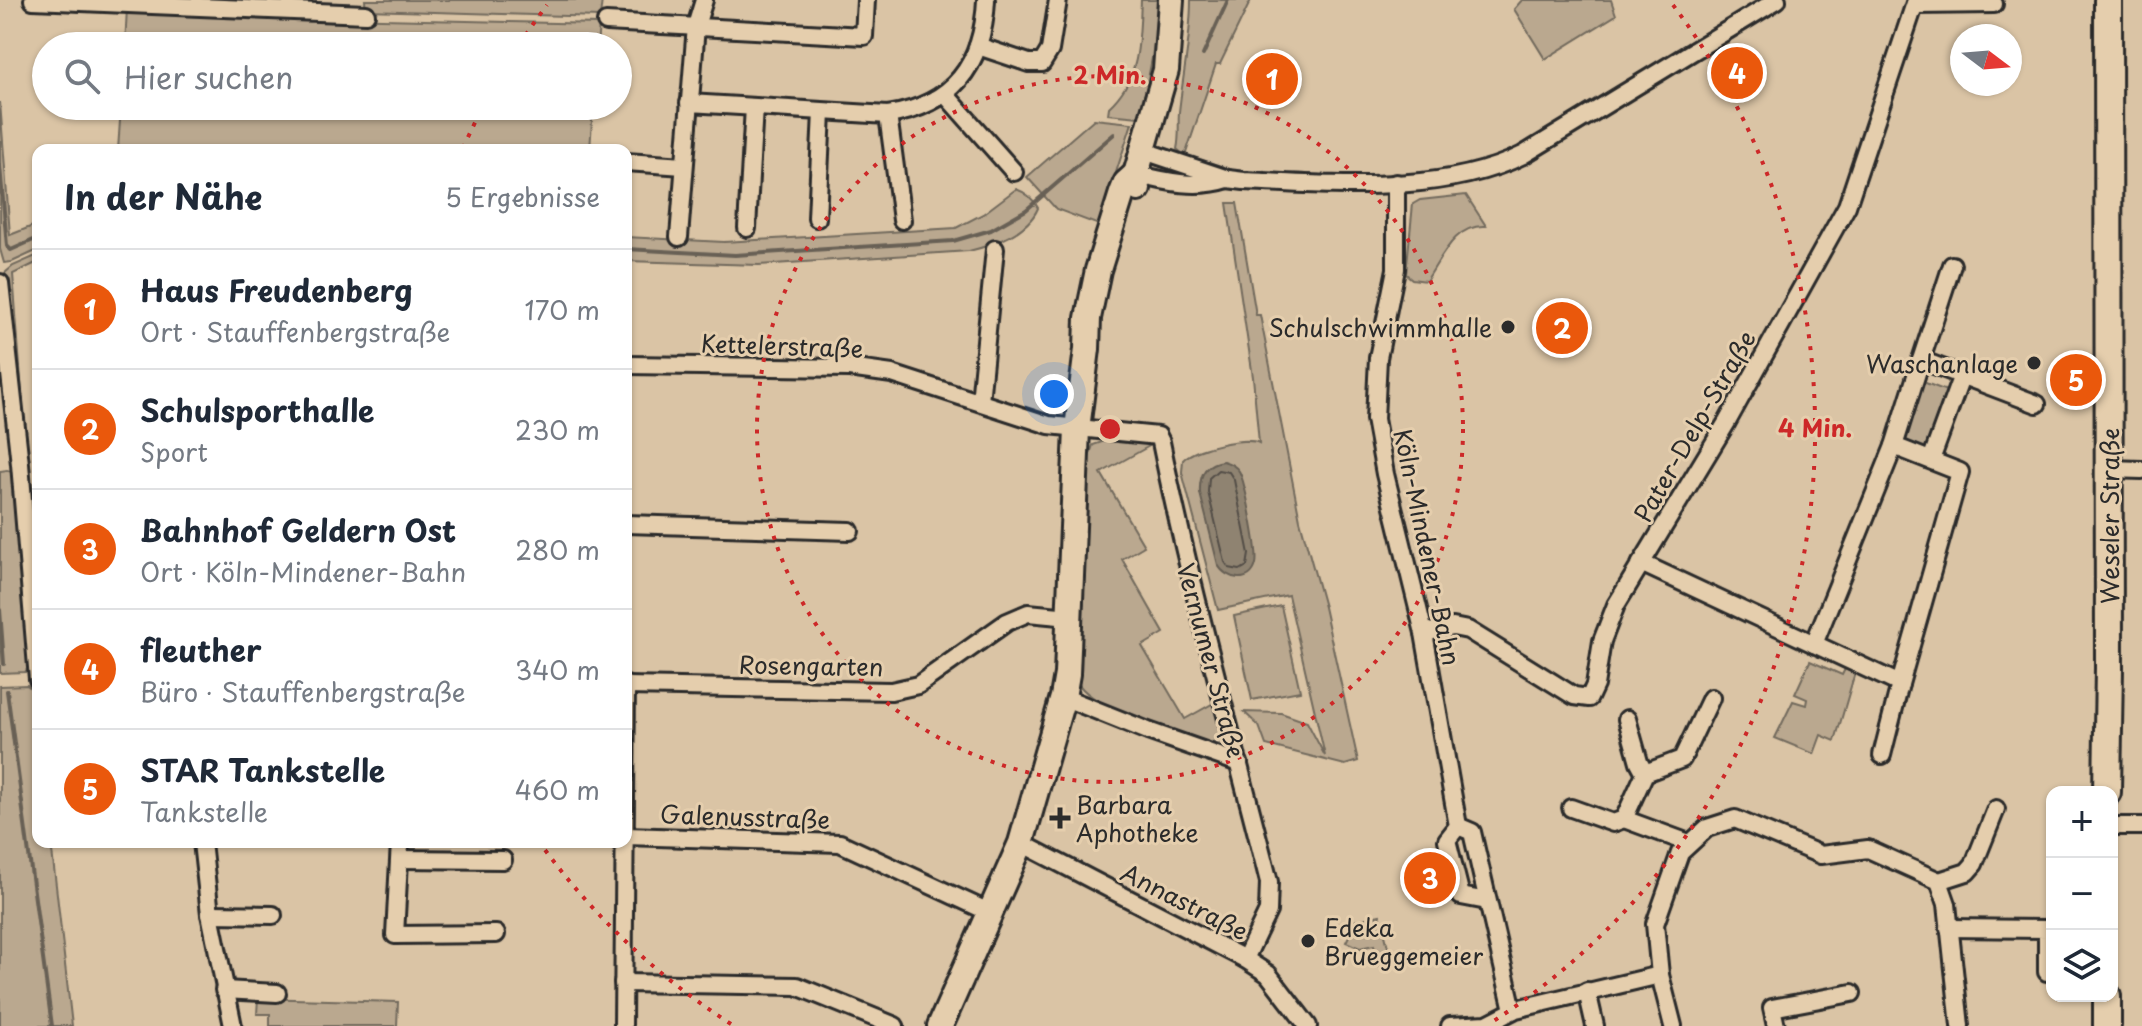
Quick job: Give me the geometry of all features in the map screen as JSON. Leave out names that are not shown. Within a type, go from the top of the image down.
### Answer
[{"type":"main road","name":"Weseler Straße","points":[[2107,786],[2108,0]]},
{"type":"main road","points":[[2107,1002],[2107,1026]]},
{"type":"street","points":[[33,0],[366,14]]},
{"type":"street","points":[[679,237],[696,26],[704,0]]},
{"type":"street","points":[[606,22],[864,36],[866,0]]},
{"type":"street","points":[[689,103],[888,115],[920,109],[945,94],[968,69],[978,46],[986,0]]},
{"type":"street","points":[[978,46],[1029,63],[1042,63],[1050,50],[1058,0]]},
{"type":"street","points":[[940,1026],[1021,843],[1063,697],[1070,617],[1077,429],[1090,306],[1122,193],[1126,183],[1136,174],[1166,70],[1171,0]]},
{"type":"street","points":[[1144,151],[1228,179],[1276,183],[1396,183],[1457,178],[1509,162],[1777,0]]},
{"type":"street","name":"Pater-Delp-Straße","points":[[1424,633],[1453,627],[1468,630],[1574,696],[1589,698],[1605,629],[1641,563],[1727,422],[1841,219],[1869,147],[1915,2],[1994,4]]},
{"type":"street","points":[[945,94],[1014,172]]},
{"type":"street","points":[[747,228],[754,107]]},
{"type":"street","points":[[817,218],[822,112]]},
{"type":"street","points":[[888,115],[902,220]]},
{"type":"street","points":[[632,162],[684,166]]},
{"type":"street","points":[[1136,174],[1179,183],[1214,184],[1228,179]]},
{"type":"street","name":"Köln-Mindener-Bahn","points":[[1396,183],[1396,269],[1378,358],[1375,419],[1385,474],[1424,633],[1458,826],[1447,840],[1461,896],[1487,901]]},
{"type":"street","points":[[980,402],[995,249]]},
{"type":"street","points":[[1814,644],[1894,446],[1952,265]]},
{"type":"street","points":[[0,283],[32,607]]},
{"type":"street","points":[[1921,360],[2037,404]]},
{"type":"street","name":"Kettelerstraße","points":[[632,365],[849,368],[892,374],[1049,425],[1077,429]]},
{"type":"street","points":[[1931,460],[1962,375]]},
{"type":"street","name":"Vernumer Straße","points":[[1077,429],[1152,434],[1161,442],[1174,510],[1270,895],[1263,925],[1245,959]]},
{"type":"street","points":[[1882,755],[1960,472],[1894,446]]},
{"type":"street","points":[[2109,469],[2142,470]]},
{"type":"street","points":[[632,524],[850,531]]},
{"type":"street","points":[[1641,563],[1900,684]]},
{"type":"street","name":"Rosengarten","points":[[632,685],[891,691],[918,685],[1018,617],[1028,613],[1070,617]]},
{"type":"street","points":[[1063,697],[1239,763]]},
{"type":"street","points":[[1624,819],[1645,773],[1682,759],[1711,698]]},
{"type":"street","points":[[1627,719],[1645,773]]},
{"type":"street","points":[[1571,808],[1613,823],[1624,819],[1689,843]]},
{"type":"street","points":[[1673,1026],[1660,975],[1655,924],[1680,853],[1707,828],[1735,819],[1821,855],[1868,849],[1939,881],[1967,872],[1974,864],[1996,809]]},
{"type":"street","name":"Köln-Mindener-Bahn","points":[[1458,826],[1472,832],[1513,1010]]},
{"type":"street","points":[[2118,826],[2142,826]]},
{"type":"street","name":"Galenusstraße","points":[[632,836],[840,843],[991,913]]},
{"type":"street","name":"Annastraße","points":[[1021,843],[1245,959],[1268,974],[1308,1026]]},
{"type":"street","points":[[203,848],[210,914],[233,1026]]},
{"type":"street","points":[[623,1026],[626,848]]},
{"type":"street","points":[[496,934],[395,935],[400,850],[503,860]]},
{"type":"street","points":[[1939,881],[1947,904],[1960,1026]]},
{"type":"street","points":[[210,914],[273,915]]},
{"type":"street","points":[[1949,928],[2047,930]]},
{"type":"street","points":[[1450,1026],[1492,1024],[1513,1010],[1660,975]]},
{"type":"street","points":[[623,983],[797,986],[895,1026]]},
{"type":"street","points":[[224,990],[277,993]]},
{"type":"street","points":[[1587,991],[1595,1026]]},
{"type":"street","points":[[1776,1026],[1772,1008],[1852,993]]},
{"type":"shaded area","points":[[365,0],[602,0],[600,17],[366,10]]},
{"type":"shaded area","points":[[1141,0],[1158,0],[1152,59],[1139,117],[1108,114],[1109,107],[1133,71]]},
{"type":"shaded area","points":[[1191,0],[1251,0],[1220,64],[1216,64],[1185,156],[1177,149]]},
{"type":"shaded area","points":[[1522,0],[1611,0],[1616,15],[1545,59],[1514,9]]},
{"type":"shaded area","points":[[127,8],[171,14],[599,24],[598,32],[126,32]]},
{"type":"shaded area","points":[[0,102],[10,235],[32,226],[32,253],[4,263],[0,249]]},
{"type":"shaded area","points":[[1094,119],[1132,123],[1099,225],[1056,209],[1027,177]]},
{"type":"shaded area","points":[[120,120],[592,120],[590,144],[118,144]]},
{"type":"shaded area","points":[[1016,189],[1028,196],[1038,208],[1018,231],[969,251],[759,265],[632,261],[632,237],[724,242],[956,228],[983,214]]},
{"type":"shaded area","points":[[1466,195],[1486,226],[1475,227],[1457,236],[1426,281],[1412,279],[1406,274],[1413,204],[1420,200]]},
{"type":"shaded area","points":[[1227,203],[1237,203],[1256,315],[1260,315],[1300,520],[1324,607],[1358,761],[1345,765],[1266,745],[1259,726],[1244,712],[1281,713],[1307,722],[1325,756],[1288,595],[1218,610],[1182,472],[1183,460],[1197,451],[1232,442],[1259,443],[1253,377]]},
{"type":"shaded area","points":[[32,258],[32,265],[13,274],[26,447],[5,273]]},
{"type":"shaded area","points":[[1923,382],[1952,393],[1929,451],[1901,441]]},
{"type":"shaded area","points":[[1111,439],[1153,444],[1101,473],[1144,546],[1122,559],[1164,633],[1142,646],[1185,719],[1212,704],[1225,740],[1222,747],[1185,737],[1119,712],[1085,691],[1077,681],[1087,463],[1093,445]]},
{"type":"shaded area","points":[[0,471],[14,473],[30,665],[25,672],[0,673]]},
{"type":"shaded area","points":[[1281,606],[1300,691],[1252,700],[1234,616]]},
{"type":"shaded area","points":[[1810,661],[1842,675],[1847,665],[1856,669],[1835,741],[1821,735],[1814,754],[1775,738],[1793,701],[1806,705],[1807,699],[1795,694]]},
{"type":"shaded area","points":[[27,685],[32,689],[32,848],[52,848],[72,1026],[0,1026],[0,686]]},
{"type":"shaded area","points":[[1380,915],[1392,963],[1380,966],[1374,945],[1360,948],[1346,942],[1352,930],[1341,924]]},
{"type":"shaded area","points":[[258,998],[398,1002],[397,1026],[270,1026],[270,1014],[257,1014]]},
{"type":"water","points":[[1223,461],[1239,471],[1251,517],[1256,564],[1244,578],[1232,577],[1218,565],[1200,493],[1204,471],[1212,464]]},
{"type":"waterway","points":[[1203,55],[1228,0]]},
{"type":"waterway","points":[[632,249],[735,255],[953,241],[991,230],[1026,210],[1114,134]]},
{"type":"waterway","points":[[0,166],[7,246],[11,250],[32,241]]},
{"type":"waterway","points":[[0,610],[4,664]]},
{"type":"waterway","points":[[7,691],[52,1026]]},
{"type":"place","name":"fleuther","points":[[1737,73]]},
{"type":"place","name":"Haus Freudenberg","points":[[1272,79]]},
{"type":"place","name":"Schulschwimmhalle","points":[[1508,327]]},
{"type":"place","name":"Schulsporthalle","points":[[1562,328]]},
{"type":"place","name":"Waschanlage","points":[[2034,363]]},
{"type":"place","name":"STAR Tankstelle","points":[[2076,380]]},
{"type":"place","name":"Barbara Aphotheke","points":[[1060,818]]},
{"type":"place","name":"Bahnhof Geldern Ost","points":[[1430,878]]},
{"type":"place","name":"Edeka Brueggemeier","points":[[1308,941]]}]
